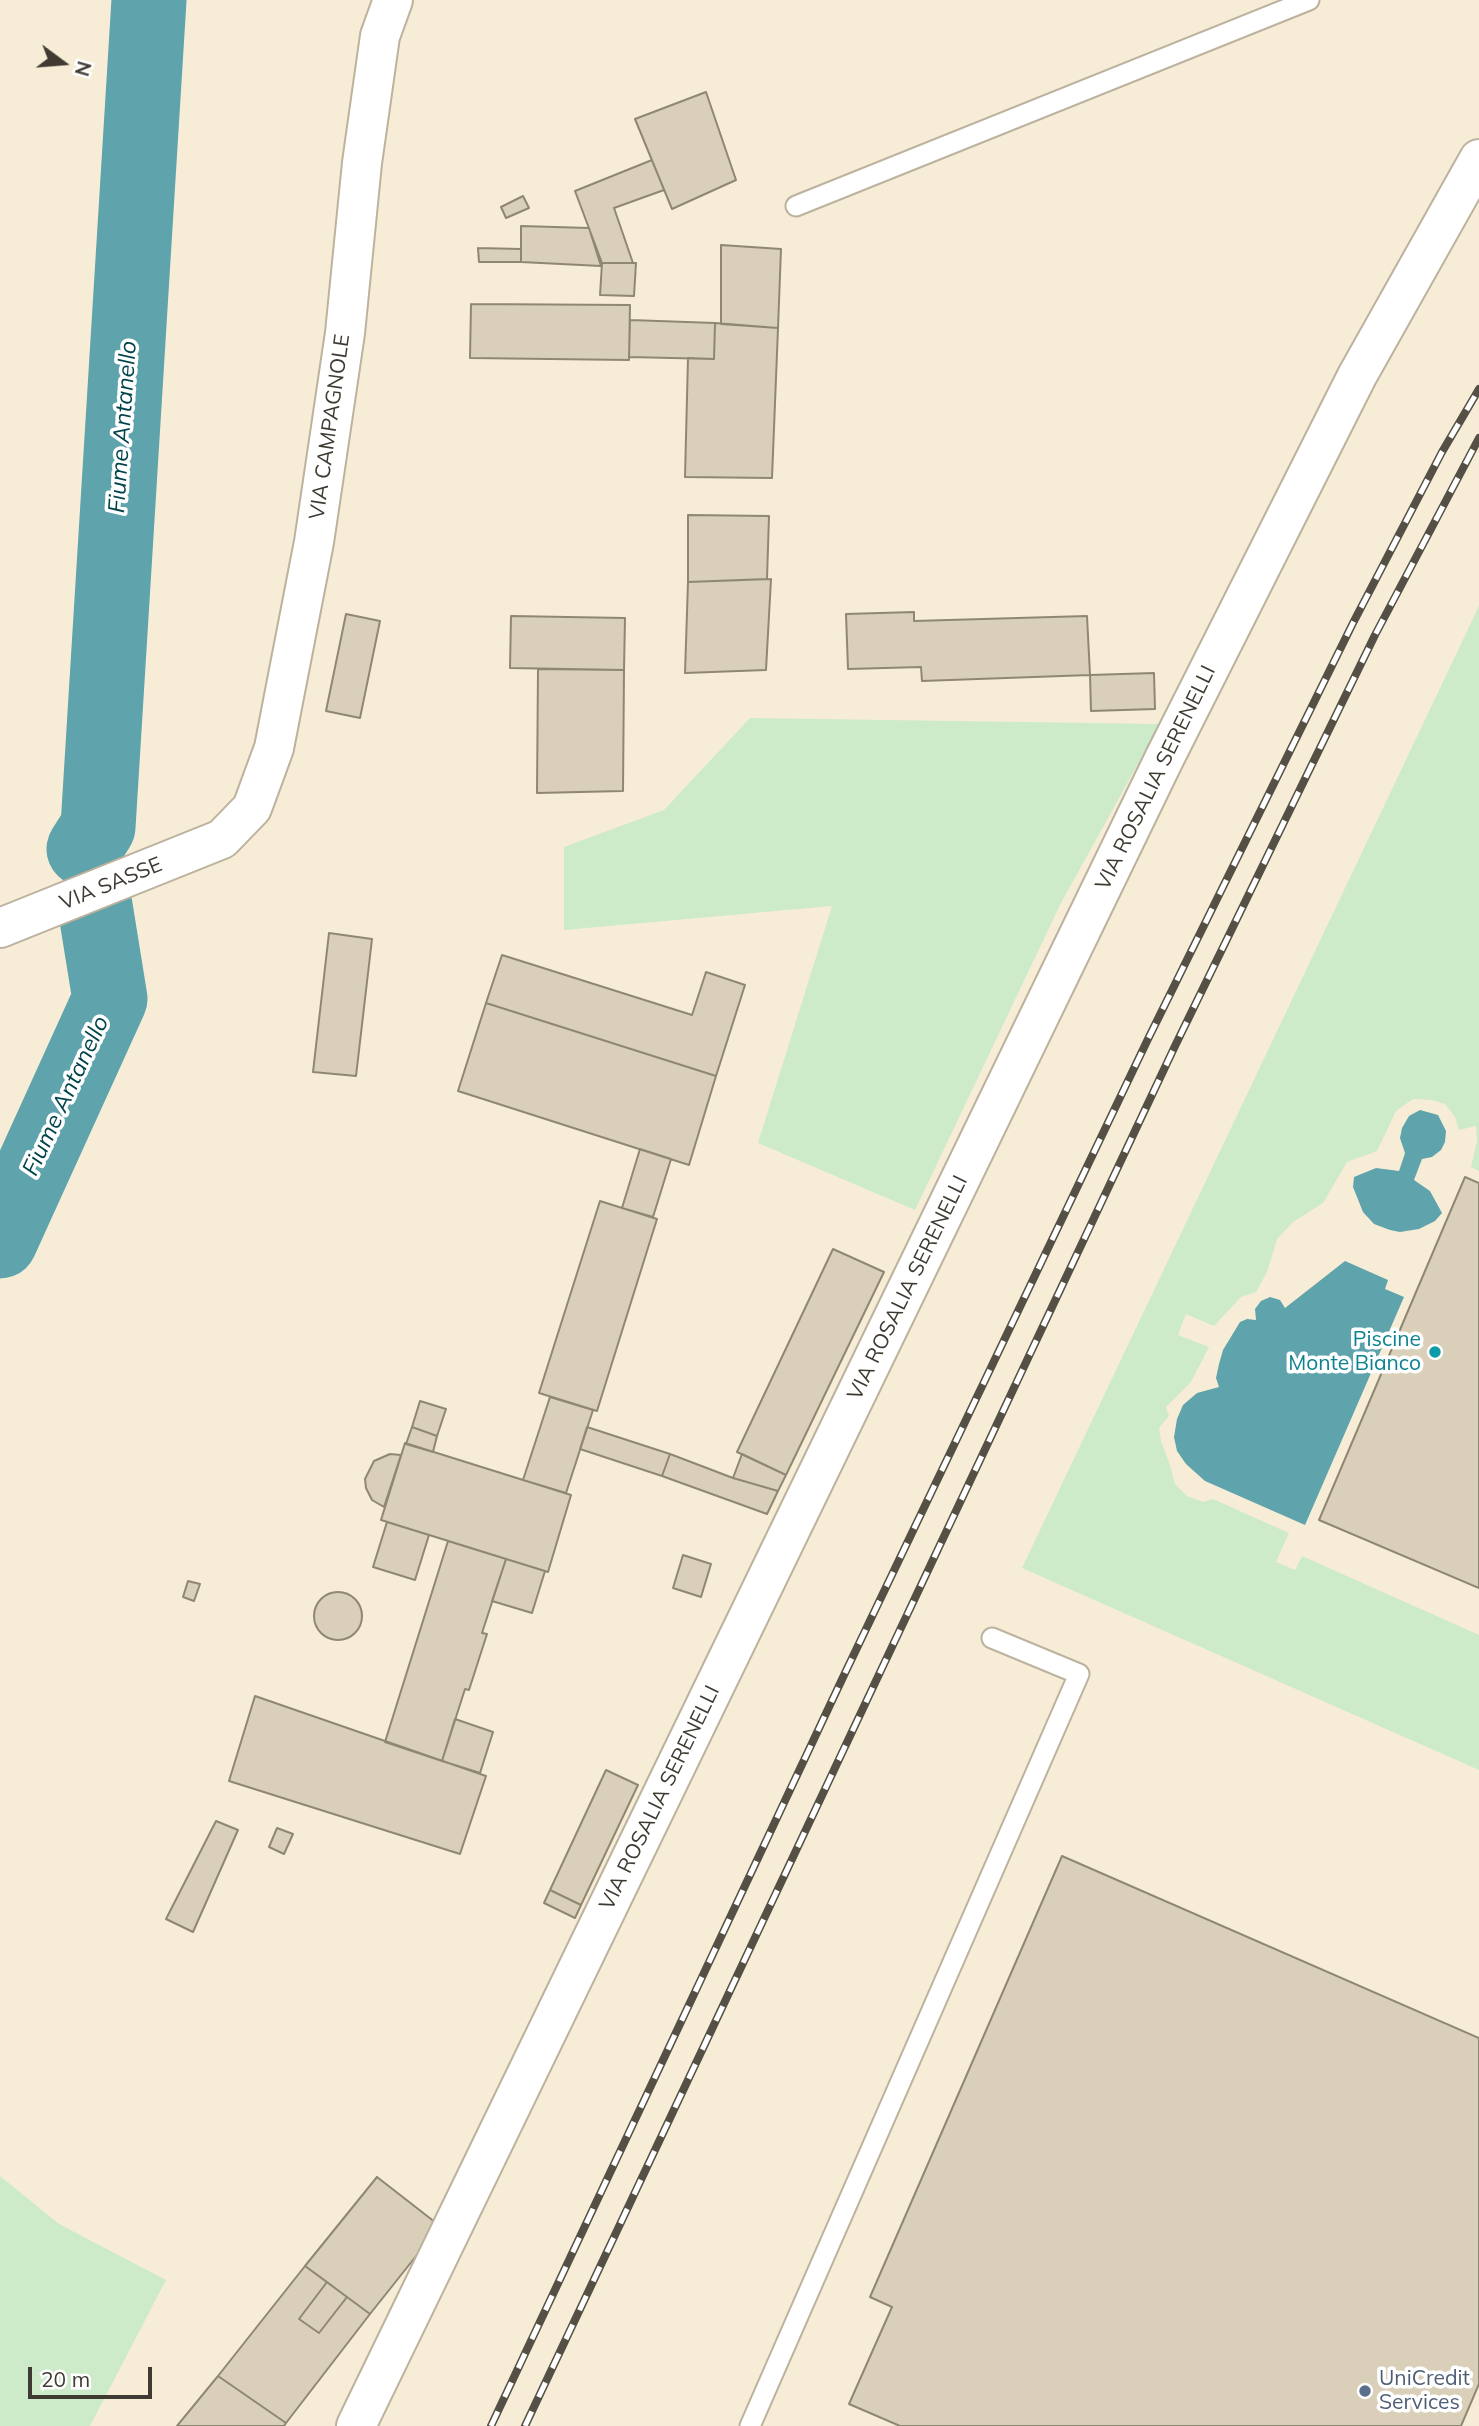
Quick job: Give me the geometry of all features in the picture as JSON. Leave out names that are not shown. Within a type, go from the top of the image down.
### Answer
[{"type":"street","name":"VIA CAMPAGNOLE","points":[[222,839],[252,808],[274,748],[314,542],[345,333],[362,163],[378,48],[393,0]]},
{"type":"street","name":"VIA ROSALIA SERENELLI","points":[[356,2426],[1164,759],[1357,376],[1479,159]]},
{"type":"street","name":"VIA SASSE","points":[[0,928],[222,839]]},
{"type":"lane","points":[[796,206],[1309,0]]},
{"type":"lane","points":[[750,2426],[1079,1674],[992,1638]]},
{"type":"green space","points":[[1479,606],[1479,1171],[1471,1167],[1477,1141],[1476,1126],[1459,1130],[1455,1117],[1445,1104],[1432,1100],[1413,1099],[1396,1111],[1377,1151],[1347,1162],[1323,1203],[1293,1222],[1277,1239],[1267,1272],[1256,1292],[1241,1297],[1214,1326],[1186,1314],[1178,1335],[1209,1347],[1191,1382],[1166,1407],[1169,1416],[1159,1428],[1175,1484],[1187,1496],[1203,1502],[1213,1499],[1289,1533],[1276,1562],[1295,1570],[1302,1556],[1479,1635],[1479,1770],[1022,1568]]},
{"type":"green space","points":[[750,718],[1160,724],[1061,903],[915,1210],[758,1143],[832,906],[564,930],[564,847],[664,810]]},
{"type":"green space","points":[[0,2176],[59,2224],[166,2280],[90,2426],[0,2426]]},
{"type":"water","points":[[1420,1110],[1438,1115],[1446,1131],[1441,1150],[1432,1157],[1422,1159],[1414,1180],[1430,1191],[1442,1213],[1435,1221],[1419,1229],[1400,1232],[1390,1230],[1374,1224],[1363,1212],[1353,1187],[1354,1177],[1376,1168],[1399,1171],[1405,1153],[1400,1138],[1402,1128],[1409,1116]]},
{"type":"water","points":[[1345,1261],[1388,1280],[1385,1289],[1404,1297],[1305,1525],[1205,1481],[1186,1464],[1177,1451],[1174,1437],[1183,1405],[1197,1393],[1219,1387],[1216,1378],[1223,1350],[1240,1322],[1247,1319],[1256,1320],[1255,1309],[1261,1301],[1270,1297],[1280,1300],[1285,1308]]},
{"type":"building","points":[[706,92],[736,180],[672,209],[635,119]]},
{"type":"building","points":[[652,160],[664,190],[614,208],[633,263],[602,263],[575,191]]},
{"type":"building","points":[[523,196],[529,208],[506,218],[501,207]]},
{"type":"building","points":[[521,226],[589,228],[601,266],[521,262]]},
{"type":"building","points":[[721,245],[781,249],[778,328],[721,324]]},
{"type":"building","points":[[478,248],[521,249],[521,262],[479,262]]},
{"type":"building","points":[[602,263],[636,263],[634,296],[600,295]]},
{"type":"building","points":[[471,304],[630,305],[629,360],[470,358]]},
{"type":"building","points":[[630,320],[715,323],[714,359],[629,357]]},
{"type":"building","points":[[715,323],[778,328],[772,478],[685,477],[688,358],[714,359]]},
{"type":"building","points":[[688,515],[769,516],[767,579],[688,582]]},
{"type":"building","points":[[771,579],[766,670],[685,673],[688,582]]},
{"type":"building","points":[[914,612],[914,621],[1087,616],[1090,675],[922,681],[921,667],[848,669],[846,614]]},
{"type":"building","points":[[346,614],[380,621],[360,718],[326,711]]},
{"type":"building","points":[[511,616],[625,618],[624,670],[510,668]]},
{"type":"building","points":[[538,669],[624,670],[623,791],[537,793]]},
{"type":"building","points":[[1154,673],[1155,709],[1091,711],[1090,675]]},
{"type":"building","points":[[329,933],[372,939],[356,1076],[313,1072]]},
{"type":"building","points":[[502,955],[692,1015],[706,972],[745,985],[716,1076],[486,1003]]},
{"type":"building","points":[[486,1003],[716,1076],[689,1165],[458,1091]]},
{"type":"building","points":[[640,1149],[671,1159],[653,1217],[622,1208]]},
{"type":"building","name":"Piscine Monte Bianco","points":[[1465,1177],[1479,1183],[1479,1588],[1319,1520]]},
{"type":"building","points":[[600,1201],[657,1219],[597,1411],[539,1393]]},
{"type":"building","points":[[833,1249],[884,1272],[786,1475],[737,1452]]},
{"type":"building","points":[[550,1397],[593,1410],[566,1493],[523,1480]]},
{"type":"building","points":[[420,1401],[446,1409],[437,1436],[412,1427]]},
{"type":"building","points":[[412,1427],[437,1436],[433,1452],[406,1444]]},
{"type":"building","points":[[587,1427],[670,1454],[662,1476],[580,1449]]},
{"type":"building","points":[[405,1443],[571,1495],[548,1572],[381,1520]]},
{"type":"building","points":[[390,1454],[401,1455],[384,1507],[372,1500],[365,1479],[374,1461]]},
{"type":"building","points":[[670,1454],[733,1478],[778,1491],[767,1514],[662,1476]]},
{"type":"building","points":[[742,1454],[786,1475],[778,1491],[733,1478]]},
{"type":"building","points":[[387,1522],[429,1535],[415,1580],[373,1567]]},
{"type":"building","points":[[448,1541],[506,1559],[482,1633],[487,1634],[469,1690],[465,1689],[442,1761],[385,1742]]},
{"type":"building","points":[[683,1555],[711,1564],[701,1597],[673,1588]]},
{"type":"building","points":[[506,1559],[545,1571],[532,1613],[492,1601]]},
{"type":"building","points":[[188,1581],[200,1584],[194,1601],[183,1597]]},
{"type":"building","points":[[338,1592],[355,1599],[362,1616],[355,1633],[338,1640],[321,1633],[314,1616],[321,1599]]},
{"type":"building","points":[[255,1696],[486,1776],[460,1854],[229,1781]]},
{"type":"building","points":[[455,1719],[493,1732],[480,1773],[442,1761]]},
{"type":"building","points":[[606,1770],[638,1785],[581,1905],[550,1890]]},
{"type":"building","points":[[216,1821],[238,1830],[193,1932],[166,1919]]},
{"type":"building","points":[[277,1828],[293,1834],[284,1854],[269,1847]]},
{"type":"building","points":[[1062,1856],[1479,2038],[1479,2384],[1461,2426],[900,2426],[849,2404],[892,2307],[870,2297]]},
{"type":"building","points":[[550,1890],[581,1905],[575,1918],[544,1903]]},
{"type":"building","points":[[377,2177],[440,2226],[370,2314],[305,2266]]},
{"type":"building","points":[[305,2266],[327,2282],[299,2319],[319,2333],[347,2297],[370,2314],[286,2423],[218,2376]]},
{"type":"building","points":[[327,2282],[347,2297],[319,2333],[299,2319]]},
{"type":"building","points":[[218,2376],[286,2423],[284,2426],[177,2426]]},
{"type":"waterway","name":"Fiume Antanello","points":[[84,849],[98,827],[149,0]]},
{"type":"waterway","name":"Fiume Antanello","points":[[0,1241],[110,999],[95,906]]},
{"type":"railway","points":[[491,2426],[845,1673],[1148,1039],[1353,623],[1442,452],[1479,389]]},
{"type":"railway","points":[[525,2426],[1175,1046],[1375,635],[1479,438]]},
{"type":"place","name":"Piscine Monte Bianco","points":[[1435,1352]]},
{"type":"place","name":"UniCredit Services","points":[[1365,2391]]}]
